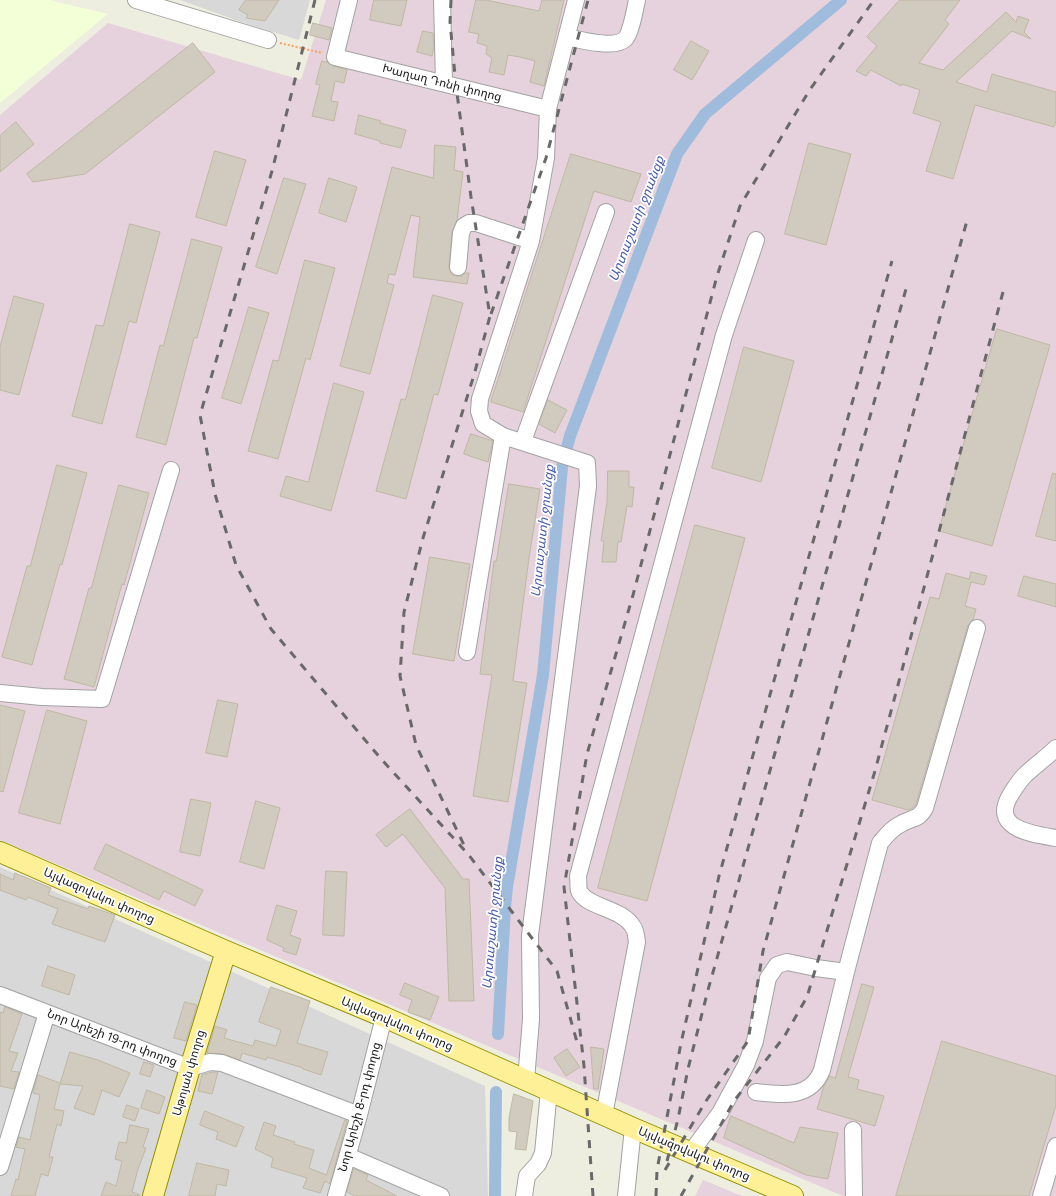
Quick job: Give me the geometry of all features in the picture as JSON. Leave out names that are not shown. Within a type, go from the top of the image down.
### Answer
[{"type":"main road","name":"Այվազովսկու փողոց","points":[[0,852],[226,951],[384,1017],[633,1128],[793,1196]]},
{"type":"main road","name":"Աթոյան փողոց","points":[[153,1196],[226,951]]},
{"type":"street","points":[[136,0],[268,40]]},
{"type":"street","points":[[335,57],[349,0]]},
{"type":"street","points":[[442,0],[444,83]]},
{"type":"street","points":[[526,1080],[531,1019],[530,935],[588,486],[587,463],[523,441],[503,436],[483,424],[479,411],[480,399],[531,241],[546,158],[548,109],[576,0]]},
{"type":"street","points":[[567,37],[607,44],[621,42],[628,35],[637,0]]},
{"type":"street","name":"Խաղաղ Դոնի փողոց","points":[[335,57],[548,109]]},
{"type":"street","points":[[523,441],[606,212]]},
{"type":"street","points":[[458,267],[461,233],[464,226],[469,223],[476,223],[531,241]]},
{"type":"street","points":[[604,1115],[638,942],[633,927],[620,915],[587,900],[580,894],[578,876],[724,335],[756,240]]},
{"type":"street","points":[[467,652],[503,436]]},
{"type":"street","points":[[0,692],[42,697],[102,699],[171,470]]},
{"type":"street","points":[[756,1092],[775,1094],[796,1093],[809,1088],[819,1079],[880,843],[889,832],[900,824],[921,816],[926,808],[977,628]]},
{"type":"street","points":[[1056,748],[1049,756],[1022,778],[1008,800],[1006,814],[1010,824],[1019,830],[1056,838]]},
{"type":"street","points":[[691,1152],[720,1114],[746,1065],[755,1041],[768,978],[777,965],[787,962],[846,972]]},
{"type":"street","name":"Նոր Արեշի 19-րդ փողոց","points":[[0,995],[190,1068],[210,1062],[222,1063],[359,1115]]},
{"type":"street","points":[[0,1167],[47,1013]]},
{"type":"street","name":"Նոր Արեշի 8-րդ փողոց","points":[[336,1196],[359,1115],[384,1017]]},
{"type":"street","points":[[524,1196],[527,1176],[538,1164],[543,1153],[549,1091]]},
{"type":"street","points":[[626,1196],[633,1128]]},
{"type":"street","points":[[853,1130],[854,1196]]},
{"type":"street","points":[[1041,1196],[1056,1146]]},
{"type":"street","points":[[348,1156],[441,1196]]},
{"type":"path","points":[[268,40],[335,57]]},
{"type":"shaded area","points":[[0,0],[49,0],[108,14],[0,103]]},
{"type":"shaded area","points":[[180,0],[310,0],[299,40],[247,24]]},
{"type":"shaded area","points":[[326,0],[1056,0],[1056,1196],[843,1196],[0,840],[0,115],[108,23],[301,80]]},
{"type":"shaded area","points":[[0,867],[485,1086],[488,1196],[0,1196]]},
{"type":"shaded area","points":[[703,1180],[742,1196],[695,1196]]},
{"type":"building","points":[[246,0],[279,0],[265,21],[246,18],[248,15],[239,10]]},
{"type":"building","points":[[374,0],[407,0],[401,26],[370,20]]},
{"type":"building","points":[[476,0],[486,0],[539,11],[542,0],[564,0],[544,86],[530,82],[535,61],[520,57],[508,55],[504,75],[489,72],[492,58],[486,54],[487,46],[477,43],[479,34],[469,32]]},
{"type":"building","points":[[900,0],[960,0],[945,20],[949,24],[919,63],[943,70],[1006,12],[1016,22],[1018,16],[1029,20],[1024,32],[1031,39],[1012,31],[956,82],[987,92],[992,74],[1056,92],[1056,121],[1054,127],[975,105],[953,179],[926,171],[941,122],[913,113],[920,90],[902,84],[901,86],[871,70],[866,76],[856,71],[877,46],[867,37]]},
{"type":"building","points":[[313,23],[332,28],[329,40],[310,35]]},
{"type":"building","points":[[423,31],[433,33],[434,47],[432,56],[417,52]]},
{"type":"building","points":[[691,41],[709,51],[692,80],[674,70]]},
{"type":"building","points":[[193,43],[215,72],[85,174],[33,182],[27,174]]},
{"type":"building","points":[[322,61],[347,70],[344,83],[335,81],[331,101],[338,102],[334,121],[312,116],[320,85],[316,84]]},
{"type":"building","points":[[359,115],[381,121],[380,123],[406,130],[401,148],[380,143],[380,141],[355,134]]},
{"type":"building","points":[[16,122],[34,144],[0,172],[0,136]]},
{"type":"building","points":[[809,143],[851,154],[826,245],[785,234]]},
{"type":"building","points":[[435,145],[456,147],[454,170],[463,172],[457,220],[452,232],[449,267],[453,275],[462,276],[469,273],[467,284],[413,277],[420,217],[411,215],[395,275],[389,274],[387,283],[394,285],[370,374],[340,366],[392,167],[433,178]]},
{"type":"building","points":[[215,151],[246,160],[226,226],[196,217]]},
{"type":"building","points":[[571,154],[641,174],[631,202],[594,191],[523,412],[491,402]]},
{"type":"building","points":[[284,178],[306,184],[277,274],[256,267]]},
{"type":"building","points":[[329,178],[357,187],[346,222],[319,213]]},
{"type":"building","points":[[130,224],[160,232],[136,323],[129,321],[102,424],[72,416],[96,325],[103,326]]},
{"type":"building","points":[[192,239],[222,247],[197,338],[194,338],[166,445],[136,437],[160,345],[163,346]]},
{"type":"building","points":[[305,260],[335,268],[310,360],[306,358],[278,459],[248,451],[273,360],[278,361]]},
{"type":"building","points":[[433,295],[463,303],[438,395],[434,394],[406,499],[376,491],[401,399],[405,400]]},
{"type":"building","points":[[14,296],[44,304],[19,395],[0,390],[0,347]]},
{"type":"building","points":[[249,307],[269,313],[241,404],[222,398]]},
{"type":"building","points":[[997,329],[1050,345],[992,546],[939,531]]},
{"type":"building","points":[[744,347],[794,361],[761,482],[712,468]]},
{"type":"building","points":[[334,383],[364,392],[331,511],[280,496],[286,476],[308,482]]},
{"type":"building","points":[[548,400],[567,410],[555,433],[539,424]]},
{"type":"building","points":[[471,434],[493,441],[488,462],[464,454]]},
{"type":"building","points":[[57,465],[87,473],[62,565],[60,564],[32,665],[2,657],[27,566],[30,566]]},
{"type":"building","points":[[608,471],[629,471],[629,487],[634,487],[632,507],[627,506],[621,542],[618,542],[616,562],[602,562],[604,541],[601,541],[607,502]]},
{"type":"building","points":[[1053,473],[1056,474],[1056,541],[1036,536]]},
{"type":"building","points":[[509,484],[540,489],[529,558],[513,681],[527,683],[508,802],[473,796],[492,675],[480,674],[494,561],[496,561]]},
{"type":"building","points":[[119,485],[149,493],[94,687],[64,679]]},
{"type":"building","points":[[695,525],[745,538],[647,901],[598,888]]},
{"type":"building","points":[[430,557],[470,564],[454,661],[413,654]]},
{"type":"building","points":[[971,572],[987,576],[984,585],[971,582],[965,606],[976,609],[973,620],[968,625],[916,804],[913,808],[908,810],[872,800],[930,597],[939,599],[946,573],[969,579]]},
{"type":"building","points":[[1024,576],[1056,584],[1056,607],[1018,596]]},
{"type":"building","points":[[218,700],[238,704],[227,757],[206,753]]},
{"type":"building","points":[[0,705],[25,711],[3,792],[0,791]]},
{"type":"building","points":[[47,710],[87,721],[60,824],[19,813]]},
{"type":"building","points":[[191,799],[211,803],[200,856],[180,852]]},
{"type":"building","points":[[256,801],[280,808],[264,869],[240,862]]},
{"type":"building","points":[[410,809],[463,879],[469,879],[474,1001],[449,1001],[445,888],[403,834],[386,847],[376,835]]},
{"type":"building","points":[[106,844],[203,890],[195,906],[164,891],[159,900],[94,869]]},
{"type":"building","points":[[326,871],[347,872],[344,936],[323,935]]},
{"type":"building","points":[[15,873],[51,888],[48,895],[88,909],[89,906],[115,915],[105,942],[52,924],[58,909],[28,897],[26,900],[0,890],[0,874],[13,880]]},
{"type":"building","points":[[277,905],[297,911],[290,935],[301,939],[296,955],[283,951],[284,948],[267,940]]},
{"type":"building","points":[[48,966],[75,975],[69,995],[42,986]]},
{"type":"building","points":[[405,983],[439,997],[430,1020],[408,1012],[412,1000],[400,995]]},
{"type":"building","points":[[862,984],[874,987],[848,1077],[859,1080],[857,1089],[884,1096],[875,1126],[817,1109],[824,1086],[829,1076],[835,1078]]},
{"type":"building","points":[[271,987],[310,1001],[297,1043],[328,1052],[321,1075],[267,1057],[266,1060],[242,1053],[240,1060],[223,1054],[207,1053],[215,1026],[227,1030],[224,1038],[253,1046],[255,1040],[276,1046],[281,1030],[259,1022]]},
{"type":"building","points":[[185,1002],[197,1005],[186,1041],[174,1038]]},
{"type":"building","points":[[5,1007],[22,1014],[9,1051],[18,1053],[11,1071],[19,1072],[14,1089],[0,1086],[0,1012],[3,1013]]},
{"type":"building","points":[[942,1041],[1056,1076],[1056,1105],[1029,1196],[896,1196]]},
{"type":"building","points":[[591,1047],[604,1049],[598,1089],[594,1089]]},
{"type":"building","points":[[567,1049],[580,1067],[566,1076],[554,1058]]},
{"type":"building","points":[[70,1052],[98,1060],[130,1073],[119,1097],[102,1090],[94,1115],[74,1108],[83,1086],[60,1084],[54,1109],[64,1111],[61,1126],[57,1124],[49,1157],[53,1157],[48,1176],[41,1174],[35,1196],[11,1196],[16,1179],[18,1180],[25,1149],[16,1147],[19,1137],[30,1140],[40,1095],[33,1093],[38,1075],[60,1083]]},
{"type":"building","points":[[144,1062],[154,1065],[150,1077],[140,1074]]},
{"type":"building","points":[[218,1072],[212,1094],[198,1091],[202,1075]]},
{"type":"building","points":[[147,1090],[165,1097],[159,1114],[141,1108]]},
{"type":"building","points":[[514,1094],[533,1101],[526,1150],[515,1149],[517,1132],[509,1131],[509,1118]]},
{"type":"building","points":[[127,1105],[139,1109],[135,1121],[123,1117]]},
{"type":"building","points":[[205,1111],[244,1127],[236,1147],[216,1139],[218,1132],[200,1125]]},
{"type":"building","points":[[731,1116],[794,1143],[800,1127],[838,1133],[828,1179],[806,1175],[724,1138]]},
{"type":"building","points":[[345,1120],[347,1121],[330,1184],[325,1181],[320,1193],[303,1188],[307,1178],[271,1167],[273,1158],[255,1149],[264,1122],[276,1126],[273,1135],[295,1142],[294,1144],[314,1150],[309,1168],[326,1175]]},
{"type":"building","points":[[130,1125],[149,1129],[143,1147],[146,1148],[138,1169],[132,1192],[140,1196],[101,1196],[106,1182],[116,1186],[122,1161],[115,1159],[119,1142],[126,1143]]},
{"type":"building","points":[[197,1163],[229,1170],[226,1186],[217,1184],[215,1196],[189,1196]]},
{"type":"building","points":[[354,1169],[368,1175],[366,1180],[397,1196],[355,1196],[347,1192]]},
{"type":"waterway","name":"Արտաշատի ջրանցք","points":[[498,1034],[507,887],[543,675],[562,467],[570,436],[677,154],[705,114],[841,0]]},
{"type":"waterway","name":"Արտաշատի ջրանցք","points":[[495,1196],[496,1092]]},
{"type":"railway","points":[[315,0],[272,171],[200,415],[215,494],[236,565],[271,629],[382,760],[468,854],[557,971],[577,1042]]},
{"type":"railway","points":[[451,0],[450,22],[456,86],[471,197],[490,316],[474,375],[423,538],[404,612],[400,676],[416,745],[464,845]]},
{"type":"railway","points":[[491,314],[546,158],[588,0]]},
{"type":"railway","points":[[593,1196],[584,1066],[564,887],[587,754],[633,595],[717,276],[740,206],[809,91],[874,0]]},
{"type":"railway","points":[[665,1170],[706,1101],[748,1041],[763,951],[968,217]]},
{"type":"railway","points":[[656,1196],[657,1170],[681,1043],[719,876],[892,261]]},
{"type":"railway","points":[[667,1161],[708,990],[906,289]]},
{"type":"railway","points":[[681,1196],[734,1101],[784,1037],[807,997],[875,771],[1003,292]]}]
